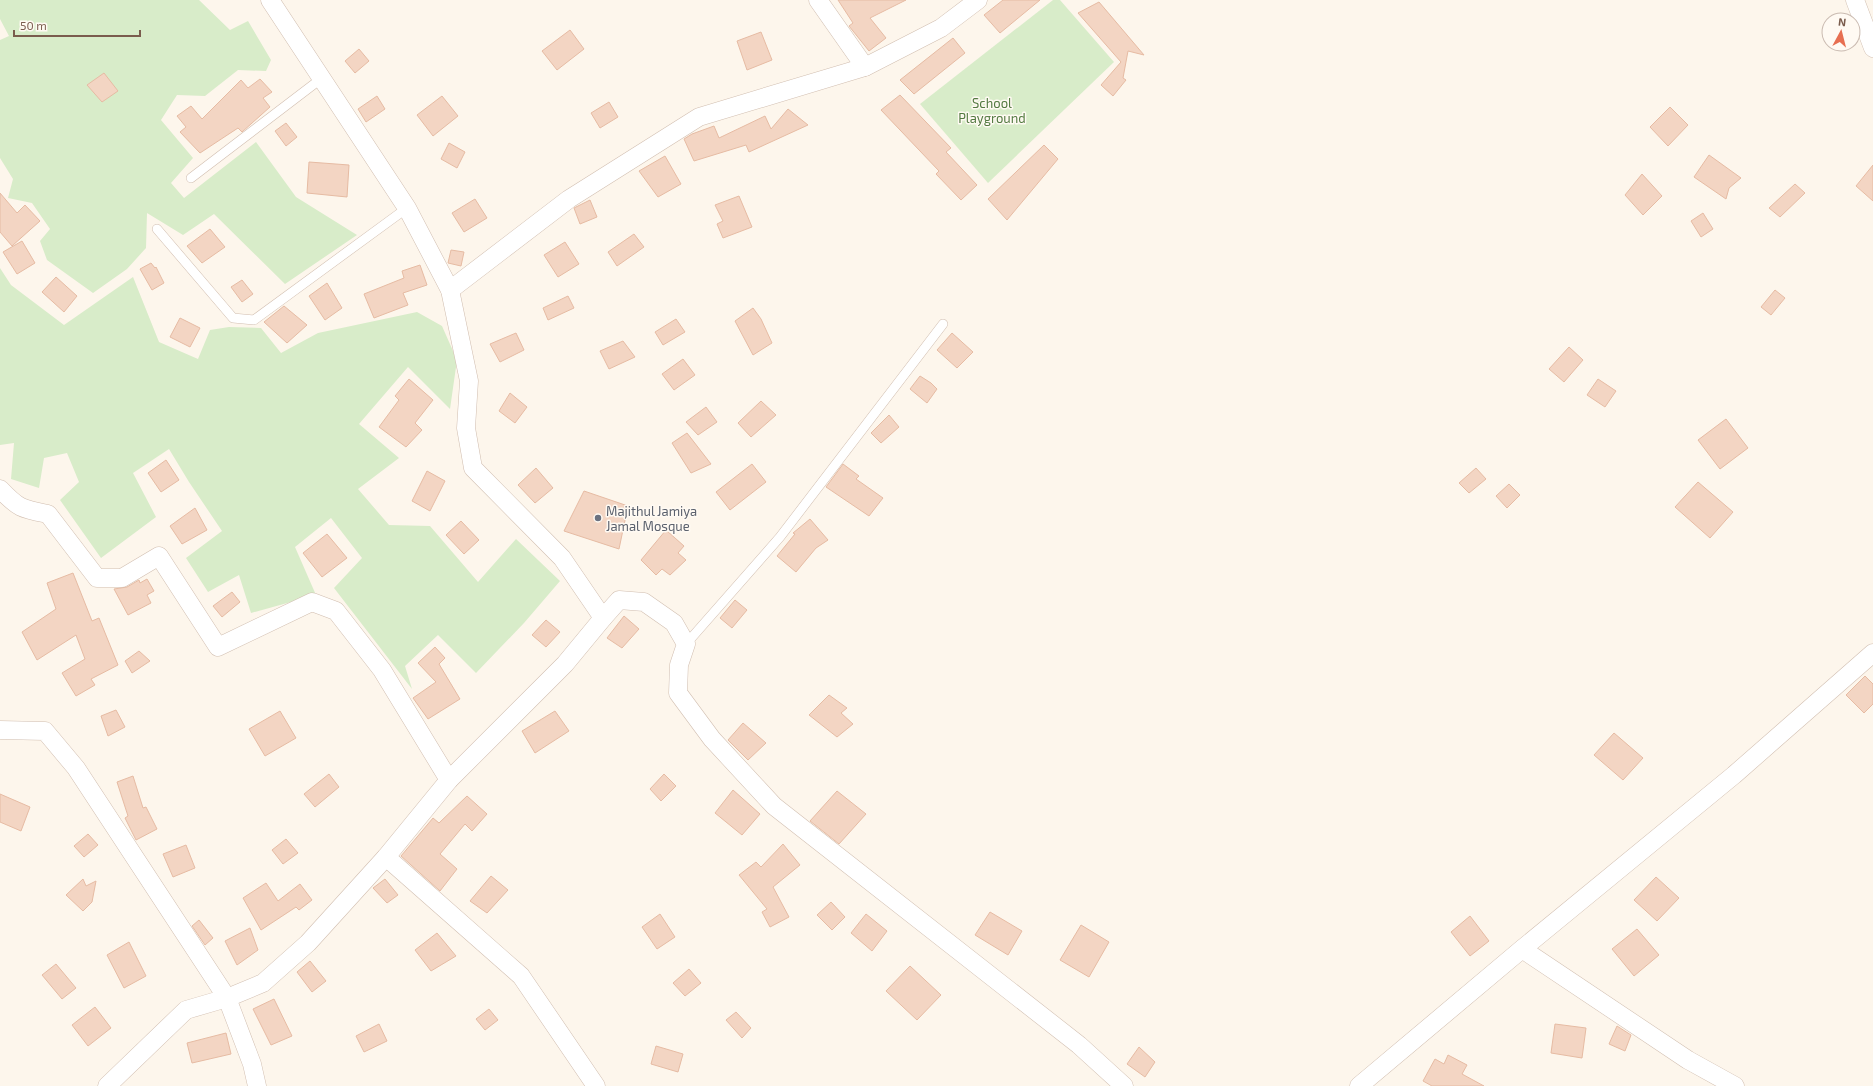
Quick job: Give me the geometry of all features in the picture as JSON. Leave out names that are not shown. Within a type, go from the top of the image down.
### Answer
[{"type":"street","points":[[270,0],[406,208],[450,290],[469,381],[466,428],[473,468],[562,558],[602,618]]},
{"type":"street","points":[[818,0],[865,67]]},
{"type":"street","points":[[450,290],[569,199],[699,117],[865,67],[942,28],[978,0]]},
{"type":"street","points":[[1855,0],[1873,48]]},
{"type":"street","points":[[0,489],[11,501],[23,510],[48,514],[97,578],[122,578],[159,556],[218,647],[312,602],[336,611],[382,670],[449,780]]},
{"type":"street","points":[[107,1086],[186,1010],[227,998],[263,983],[308,943],[386,857],[449,780],[565,664],[602,618],[619,600],[644,602],[674,623],[686,644],[679,665],[678,693],[712,739],[774,806],[1079,1045],[1124,1086]]},
{"type":"street","points":[[1359,1086],[1522,949],[1734,775],[1873,653]]},
{"type":"street","points":[[0,730],[45,731],[76,768],[227,998],[252,1064],[257,1086]]},
{"type":"street","points":[[386,857],[521,976],[596,1086]]},
{"type":"street","points":[[1522,949],[1688,1060],[1735,1086]]},
{"type":"lane","points":[[190,178],[322,78]]},
{"type":"lane","points":[[157,229],[234,318],[254,320],[406,208]]},
{"type":"lane","points":[[686,644],[780,537],[943,324]]},
{"type":"green space","points":[[0,0],[199,0],[230,30],[248,21],[271,60],[266,71],[238,70],[205,96],[177,95],[161,120],[193,158],[171,183],[184,198],[256,142],[296,197],[357,235],[285,284],[214,214],[183,235],[147,213],[146,248],[127,269],[93,293],[47,260],[40,241],[50,229],[32,203],[8,198],[13,179],[0,158],[0,40],[9,36],[0,19]]},
{"type":"green space","name":"School Playground","points":[[1053,0],[1060,0],[1114,62],[988,183],[920,104]]},
{"type":"green space","points":[[0,268],[11,285],[64,325],[133,277],[159,342],[198,359],[210,330],[229,327],[261,328],[281,353],[318,333],[417,312],[442,326],[457,360],[450,409],[408,367],[359,424],[399,458],[358,489],[389,525],[430,526],[478,582],[516,539],[560,581],[524,623],[476,673],[438,635],[405,666],[412,689],[334,588],[362,558],[331,518],[295,547],[316,595],[251,613],[239,575],[208,592],[186,558],[222,531],[169,449],[133,473],[156,517],[101,558],[60,500],[79,482],[67,453],[44,458],[39,488],[11,479],[14,443],[0,445]]},
{"type":"building","points":[[838,0],[906,0],[870,18],[886,38],[869,51],[849,26],[853,23]]},
{"type":"building","points":[[1003,0],[1040,0],[1000,33],[984,15]]},
{"type":"building","points":[[1099,2],[1144,55],[1128,51],[1123,78],[1126,80],[1113,96],[1101,85],[1121,62],[1078,13]]},
{"type":"building","points":[[570,30],[584,49],[557,70],[542,51]]},
{"type":"building","points":[[761,32],[772,60],[747,70],[737,41]]},
{"type":"building","points":[[953,38],[965,53],[914,94],[900,80]]},
{"type":"building","points":[[359,49],[369,61],[355,73],[345,61]]},
{"type":"building","points":[[104,73],[118,91],[102,102],[87,85]]},
{"type":"building","points":[[260,79],[272,92],[263,98],[270,107],[242,132],[238,128],[200,153],[180,132],[186,127],[177,116],[191,106],[202,119],[241,80],[248,88]]},
{"type":"building","points":[[900,95],[951,148],[946,152],[977,185],[961,200],[936,174],[939,171],[881,110]]},
{"type":"building","points":[[377,96],[385,109],[366,122],[358,109]]},
{"type":"building","points":[[442,96],[458,116],[433,136],[417,115]]},
{"type":"building","points":[[609,102],[618,117],[600,128],[591,113]]},
{"type":"building","points":[[1670,107],[1688,125],[1668,146],[1650,127]]},
{"type":"building","points":[[788,109],[808,125],[749,152],[746,145],[694,161],[684,139],[692,134],[714,126],[719,138],[765,116],[771,129]]},
{"type":"building","points":[[286,123],[297,137],[286,146],[275,131]]},
{"type":"building","points":[[449,143],[465,152],[457,168],[441,159]]},
{"type":"building","points":[[1044,145],[1058,159],[1007,220],[988,199]]},
{"type":"building","points":[[1709,155],[1741,178],[1729,188],[1726,199],[1694,177]]},
{"type":"building","points":[[665,156],[681,184],[658,197],[639,171]]},
{"type":"building","points":[[309,162],[349,165],[347,197],[307,193]]},
{"type":"building","points":[[1873,165],[1873,201],[1856,186]]},
{"type":"building","points":[[1642,174],[1662,196],[1643,215],[1625,195]]},
{"type":"building","points":[[1795,184],[1805,193],[1780,217],[1769,208]]},
{"type":"building","points":[[0,193],[17,213],[25,205],[40,221],[12,246],[0,232]]},
{"type":"building","points":[[739,196],[752,227],[723,238],[717,224],[723,221],[715,205]]},
{"type":"building","points":[[475,199],[487,218],[464,232],[452,213]]},
{"type":"building","points":[[590,200],[597,217],[580,224],[574,208]]},
{"type":"building","points":[[1703,213],[1713,229],[1701,237],[1691,221]]},
{"type":"building","points":[[210,229],[225,247],[202,263],[187,246]]},
{"type":"building","points":[[634,234],[644,247],[617,266],[608,252]]},
{"type":"building","points":[[22,241],[35,263],[17,274],[3,252]]},
{"type":"building","points":[[565,242],[579,264],[558,277],[544,255]]},
{"type":"building","points":[[451,250],[464,252],[461,266],[448,263]]},
{"type":"building","points":[[151,263],[155,268],[156,267],[164,283],[152,290],[140,269]]},
{"type":"building","points":[[420,265],[427,285],[403,293],[408,305],[374,318],[364,294],[404,278],[402,271]]},
{"type":"building","points":[[56,277],[77,296],[64,312],[42,292]]},
{"type":"building","points":[[242,280],[253,294],[242,302],[231,287]]},
{"type":"building","points":[[327,283],[342,308],[325,320],[309,296]]},
{"type":"building","points":[[1775,290],[1785,298],[1771,315],[1761,307]]},
{"type":"building","points":[[568,296],[574,308],[548,320],[543,308]]},
{"type":"building","points":[[284,306],[307,325],[287,343],[264,322]]},
{"type":"building","points":[[753,308],[761,319],[772,343],[753,355],[735,321]]},
{"type":"building","points":[[180,318],[200,328],[190,347],[170,337]]},
{"type":"building","points":[[676,319],[685,332],[663,345],[655,332]]},
{"type":"building","points":[[516,333],[524,350],[500,362],[490,344]]},
{"type":"building","points":[[952,333],[973,352],[957,368],[937,350]]},
{"type":"building","points":[[623,341],[635,357],[609,369],[600,351]]},
{"type":"building","points":[[1569,347],[1583,360],[1564,382],[1549,369]]},
{"type":"building","points":[[683,359],[695,375],[674,390],[662,374]]},
{"type":"building","points":[[920,376],[937,389],[927,403],[910,389]]},
{"type":"building","points":[[409,379],[433,400],[415,423],[422,430],[406,447],[379,427],[399,400],[395,396]]},
{"type":"building","points":[[1598,379],[1616,391],[1605,407],[1587,395]]},
{"type":"building","points":[[510,393],[527,407],[515,423],[499,411]]},
{"type":"building","points":[[761,401],[776,415],[751,437],[738,423]]},
{"type":"building","points":[[706,407],[717,422],[698,435],[686,422]]},
{"type":"building","points":[[889,415],[899,427],[881,443],[871,433]]},
{"type":"building","points":[[1726,419],[1748,448],[1720,469],[1698,440]]},
{"type":"building","points":[[687,433],[711,464],[691,473],[672,443]]},
{"type":"building","points":[[166,460],[179,480],[161,492],[148,473]]},
{"type":"building","points":[[752,464],[766,482],[730,510],[716,492]]},
{"type":"building","points":[[843,464],[859,476],[856,479],[883,498],[869,516],[826,487]]},
{"type":"building","points":[[536,468],[553,488],[535,503],[518,485]]},
{"type":"building","points":[[1476,468],[1486,479],[1469,493],[1459,483]]},
{"type":"building","points":[[427,471],[445,481],[430,511],[412,501]]},
{"type":"building","points":[[1698,482],[1733,512],[1710,538],[1675,507]]},
{"type":"building","points":[[1509,484],[1520,495],[1507,508],[1496,496]]},
{"type":"building","name":"Majithul Jamiya Jamal Mosque","points":[[584,491],[628,506],[619,549],[564,531]]},
{"type":"building","points":[[195,508],[207,530],[182,544],[170,526]]},
{"type":"building","points":[[810,519],[828,540],[816,548],[796,572],[777,556],[795,534],[793,533]]},
{"type":"building","points":[[461,521],[479,540],[464,554],[446,535]]},
{"type":"building","points":[[666,530],[684,546],[678,553],[686,560],[670,575],[662,569],[656,575],[641,560]]},
{"type":"building","points":[[327,534],[347,558],[322,577],[303,553]]},
{"type":"building","points":[[73,573],[92,621],[99,618],[118,665],[91,679],[95,685],[76,696],[62,673],[85,659],[76,635],[37,660],[22,632],[56,609],[47,583]]},
{"type":"building","points":[[147,579],[154,591],[147,595],[151,603],[128,615],[114,589],[127,587],[139,580],[140,583]]},
{"type":"building","points":[[232,592],[240,602],[222,617],[213,606]]},
{"type":"building","points":[[735,600],[747,610],[732,628],[720,618]]},
{"type":"building","points":[[624,616],[639,629],[622,648],[607,638]]},
{"type":"building","points":[[546,620],[560,632],[546,647],[532,635]]},
{"type":"building","points":[[435,647],[445,658],[439,664],[460,699],[428,719],[413,698],[436,682],[418,663]]},
{"type":"building","points":[[139,651],[150,661],[132,673],[125,661]]},
{"type":"building","points":[[1865,676],[1873,684],[1873,704],[1864,713],[1846,695]]},
{"type":"building","points":[[829,695],[847,708],[841,713],[853,724],[837,737],[809,715]]},
{"type":"building","points":[[116,710],[125,727],[108,736],[101,716]]},
{"type":"building","points":[[280,711],[296,738],[265,756],[249,729]]},
{"type":"building","points":[[555,711],[569,731],[535,753],[522,731]]},
{"type":"building","points":[[743,723],[766,743],[748,760],[728,740]]},
{"type":"building","points":[[1614,733],[1643,758],[1623,780],[1594,755]]},
{"type":"building","points":[[329,774],[339,787],[315,807],[304,794]]},
{"type":"building","points":[[664,774],[676,786],[661,801],[650,789]]},
{"type":"building","points":[[133,776],[143,808],[146,807],[157,829],[136,840],[125,818],[128,816],[117,782]]},
{"type":"building","points":[[733,790],[760,814],[742,835],[715,813]]},
{"type":"building","points":[[837,791],[866,814],[839,844],[810,821]]},
{"type":"building","points":[[0,794],[30,807],[21,831],[0,822]]},
{"type":"building","points":[[467,796],[487,814],[472,831],[465,824],[440,854],[457,869],[440,891],[401,856],[433,818],[439,823]]},
{"type":"building","points":[[88,834],[98,845],[84,857],[74,846]]},
{"type":"building","points":[[286,839],[298,853],[283,864],[272,850]]},
{"type":"building","points":[[783,844],[800,865],[773,887],[789,917],[770,927],[762,912],[767,909],[739,875],[756,862],[761,867]]},
{"type":"building","points":[[186,845],[195,868],[173,877],[163,854]]},
{"type":"building","points":[[491,876],[508,890],[487,913],[470,901]]},
{"type":"building","points":[[1656,877],[1679,898],[1657,921],[1634,900]]},
{"type":"building","points":[[83,879],[86,886],[96,881],[92,902],[83,911],[66,895]]},
{"type":"building","points":[[385,879],[398,895],[387,903],[373,888]]},
{"type":"building","points":[[266,883],[278,901],[300,884],[312,900],[299,910],[296,907],[261,930],[243,898]]},
{"type":"building","points":[[831,902],[845,917],[832,930],[817,915]]},
{"type":"building","points":[[990,912],[1022,931],[1008,955],[975,935]]},
{"type":"building","points":[[660,914],[675,937],[657,949],[642,927]]},
{"type":"building","points":[[866,914],[887,931],[872,951],[851,933]]},
{"type":"building","points":[[1470,916],[1489,941],[1470,956],[1451,932]]},
{"type":"building","points":[[199,920],[213,938],[205,945],[192,926]]},
{"type":"building","points":[[1081,925],[1109,942],[1089,977],[1060,960]]},
{"type":"building","points":[[250,928],[258,950],[237,965],[225,941]]},
{"type":"building","points":[[1637,929],[1659,955],[1634,976],[1612,949]]},
{"type":"building","points":[[437,933],[456,956],[431,971],[415,950]]},
{"type":"building","points":[[129,942],[146,976],[124,988],[107,955]]},
{"type":"building","points":[[310,961],[326,981],[312,992],[297,972]]},
{"type":"building","points":[[56,964],[76,988],[62,999],[42,975]]},
{"type":"building","points":[[910,966],[941,995],[917,1020],[886,991]]},
{"type":"building","points":[[689,969],[701,983],[685,996],[673,983]]},
{"type":"building","points":[[274,999],[292,1036],[271,1045],[253,1009]]},
{"type":"building","points":[[95,1007],[111,1028],[88,1046],[72,1025]]},
{"type":"building","points":[[489,1009],[498,1020],[485,1030],[476,1019]]},
{"type":"building","points":[[736,1012],[751,1028],[742,1038],[726,1020]]},
{"type":"building","points":[[379,1024],[387,1041],[364,1052],[356,1036]]},
{"type":"building","points":[[1555,1024],[1586,1028],[1582,1058],[1551,1053]]},
{"type":"building","points":[[1617,1026],[1631,1035],[1625,1051],[1609,1044]]},
{"type":"building","points":[[226,1033],[231,1054],[192,1063],[187,1043]]},
{"type":"building","points":[[656,1046],[683,1054],[678,1072],[651,1064]]},
{"type":"building","points":[[1139,1047],[1155,1062],[1145,1077],[1127,1064]]},
{"type":"building","points":[[1448,1055],[1467,1065],[1462,1074],[1484,1086],[1432,1086],[1423,1081],[1435,1059],[1444,1064]]},
{"type":"place","name":"Majithul Jamiya Jamal Mosque","points":[[598,518]]}]
